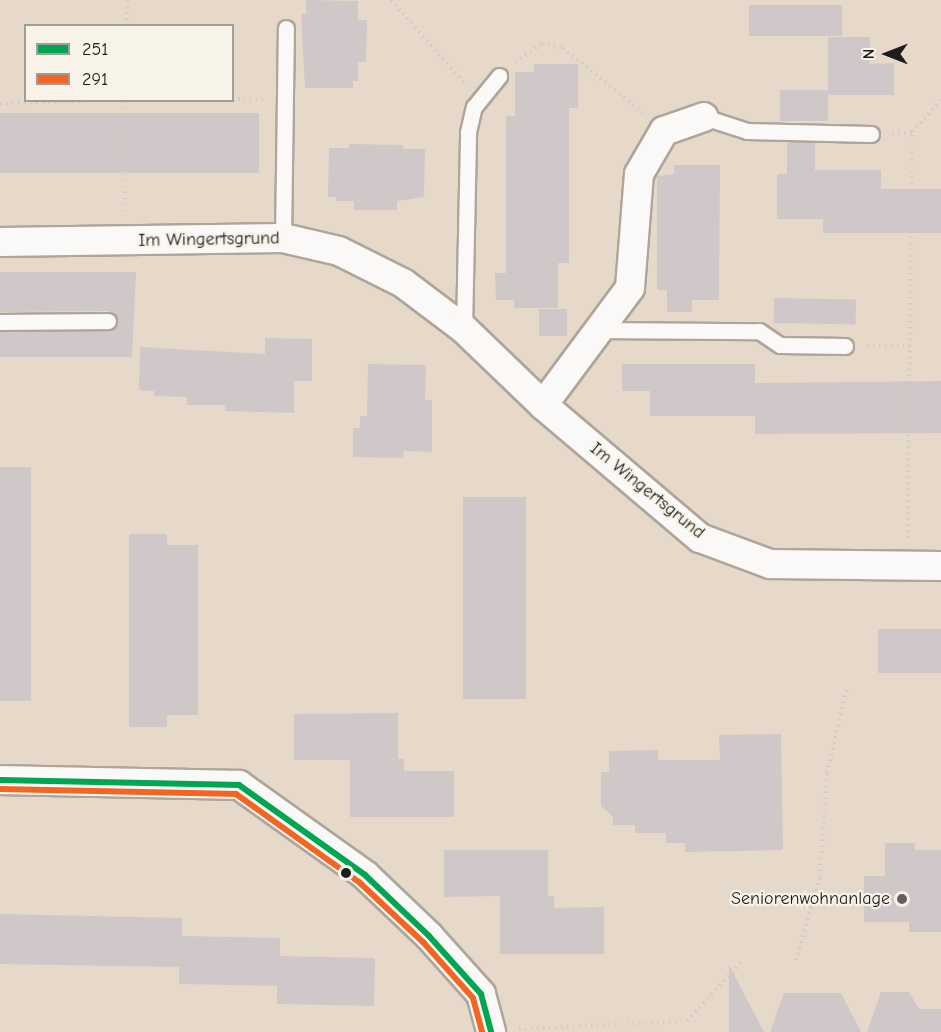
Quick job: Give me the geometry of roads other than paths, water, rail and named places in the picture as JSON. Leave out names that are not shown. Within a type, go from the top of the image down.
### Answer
[{"type":"street","points":[[543,405],[596,330],[630,288],[639,174],[664,131],[704,117]]},
{"type":"street","name":"Im Wingertsgrund","points":[[0,242],[283,238],[339,251],[392,278],[464,329],[543,405],[699,538],[770,564],[941,566]]},
{"type":"street","points":[[0,780],[239,785],[365,875],[429,936],[481,994],[491,1031]]},
{"type":"lane","points":[[283,238],[286,28]]},
{"type":"lane","points":[[464,329],[468,132],[479,100],[499,76]]},
{"type":"lane","points":[[704,117],[747,131],[871,134]]},
{"type":"lane","points":[[0,322],[108,321]]},
{"type":"lane","points":[[596,330],[759,331],[780,345],[845,346]]},
{"type":"place","name":"Seniorenwohnanlage","points":[[902,899]]}]
